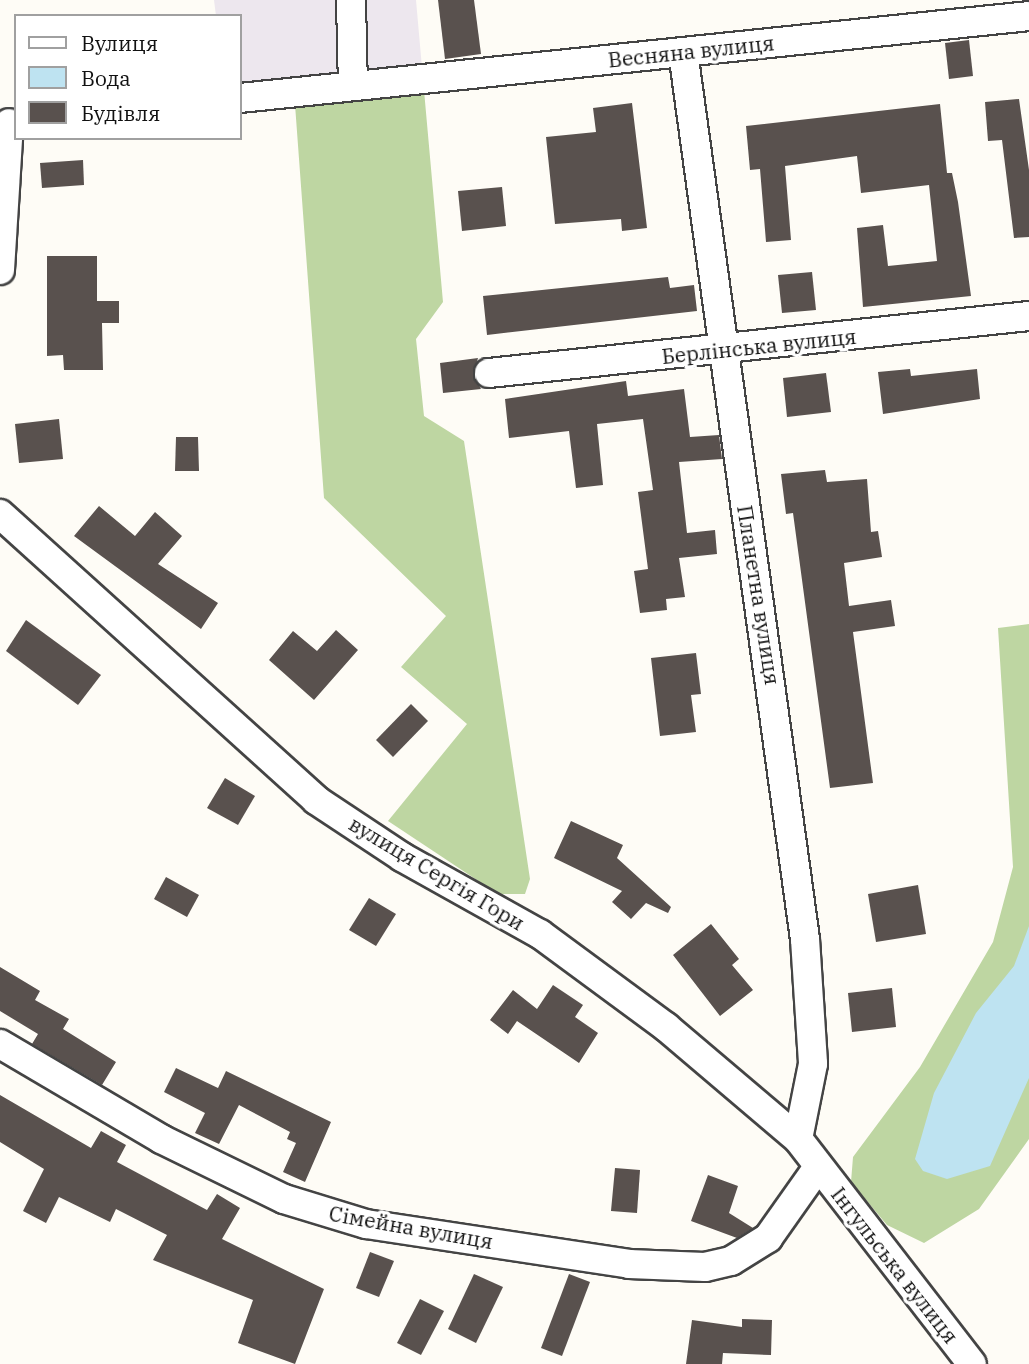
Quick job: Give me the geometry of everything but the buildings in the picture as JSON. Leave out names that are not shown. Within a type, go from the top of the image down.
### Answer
[{"type":"street","points":[[351,0],[354,85]]},
{"type":"street","name":"Весняна вулиця","points":[[242,98],[1029,16]]},
{"type":"street","name":"Планетна вулиця","points":[[683,52],[722,351],[805,939],[813,1064],[798,1139]]},
{"type":"street","points":[[0,271],[8,123]]},
{"type":"street","name":"Берлінська вулиця","points":[[489,373],[722,351],[1029,316]]},
{"type":"street","name":"вулиця Сергія Гори","points":[[0,514],[316,800],[402,857],[540,934],[666,1027],[798,1139],[818,1167]]},
{"type":"street","name":"Сімейна вулиця","points":[[0,1044],[161,1139],[285,1199],[366,1224],[629,1264],[705,1267],[731,1261],[768,1238],[818,1167]]},
{"type":"street","name":"Інгульська вулиця","points":[[818,1167],[972,1364]]},
{"type":"shaded area","points":[[214,0],[416,0],[423,79],[242,98],[242,14],[216,14]]},
{"type":"green space","points":[[423,79],[443,302],[416,339],[424,416],[464,441],[530,879],[525,894],[498,894],[388,821],[467,724],[401,667],[446,616],[324,498],[294,91]]},
{"type":"green space","points":[[1029,624],[1029,1139],[979,1209],[924,1243],[887,1225],[851,1182],[853,1157],[920,1067],[993,942],[1013,867],[998,628]]},
{"type":"water","points":[[1029,926],[1029,1078],[990,1166],[947,1179],[923,1171],[915,1159],[934,1093],[976,1013],[1014,966]]}]
